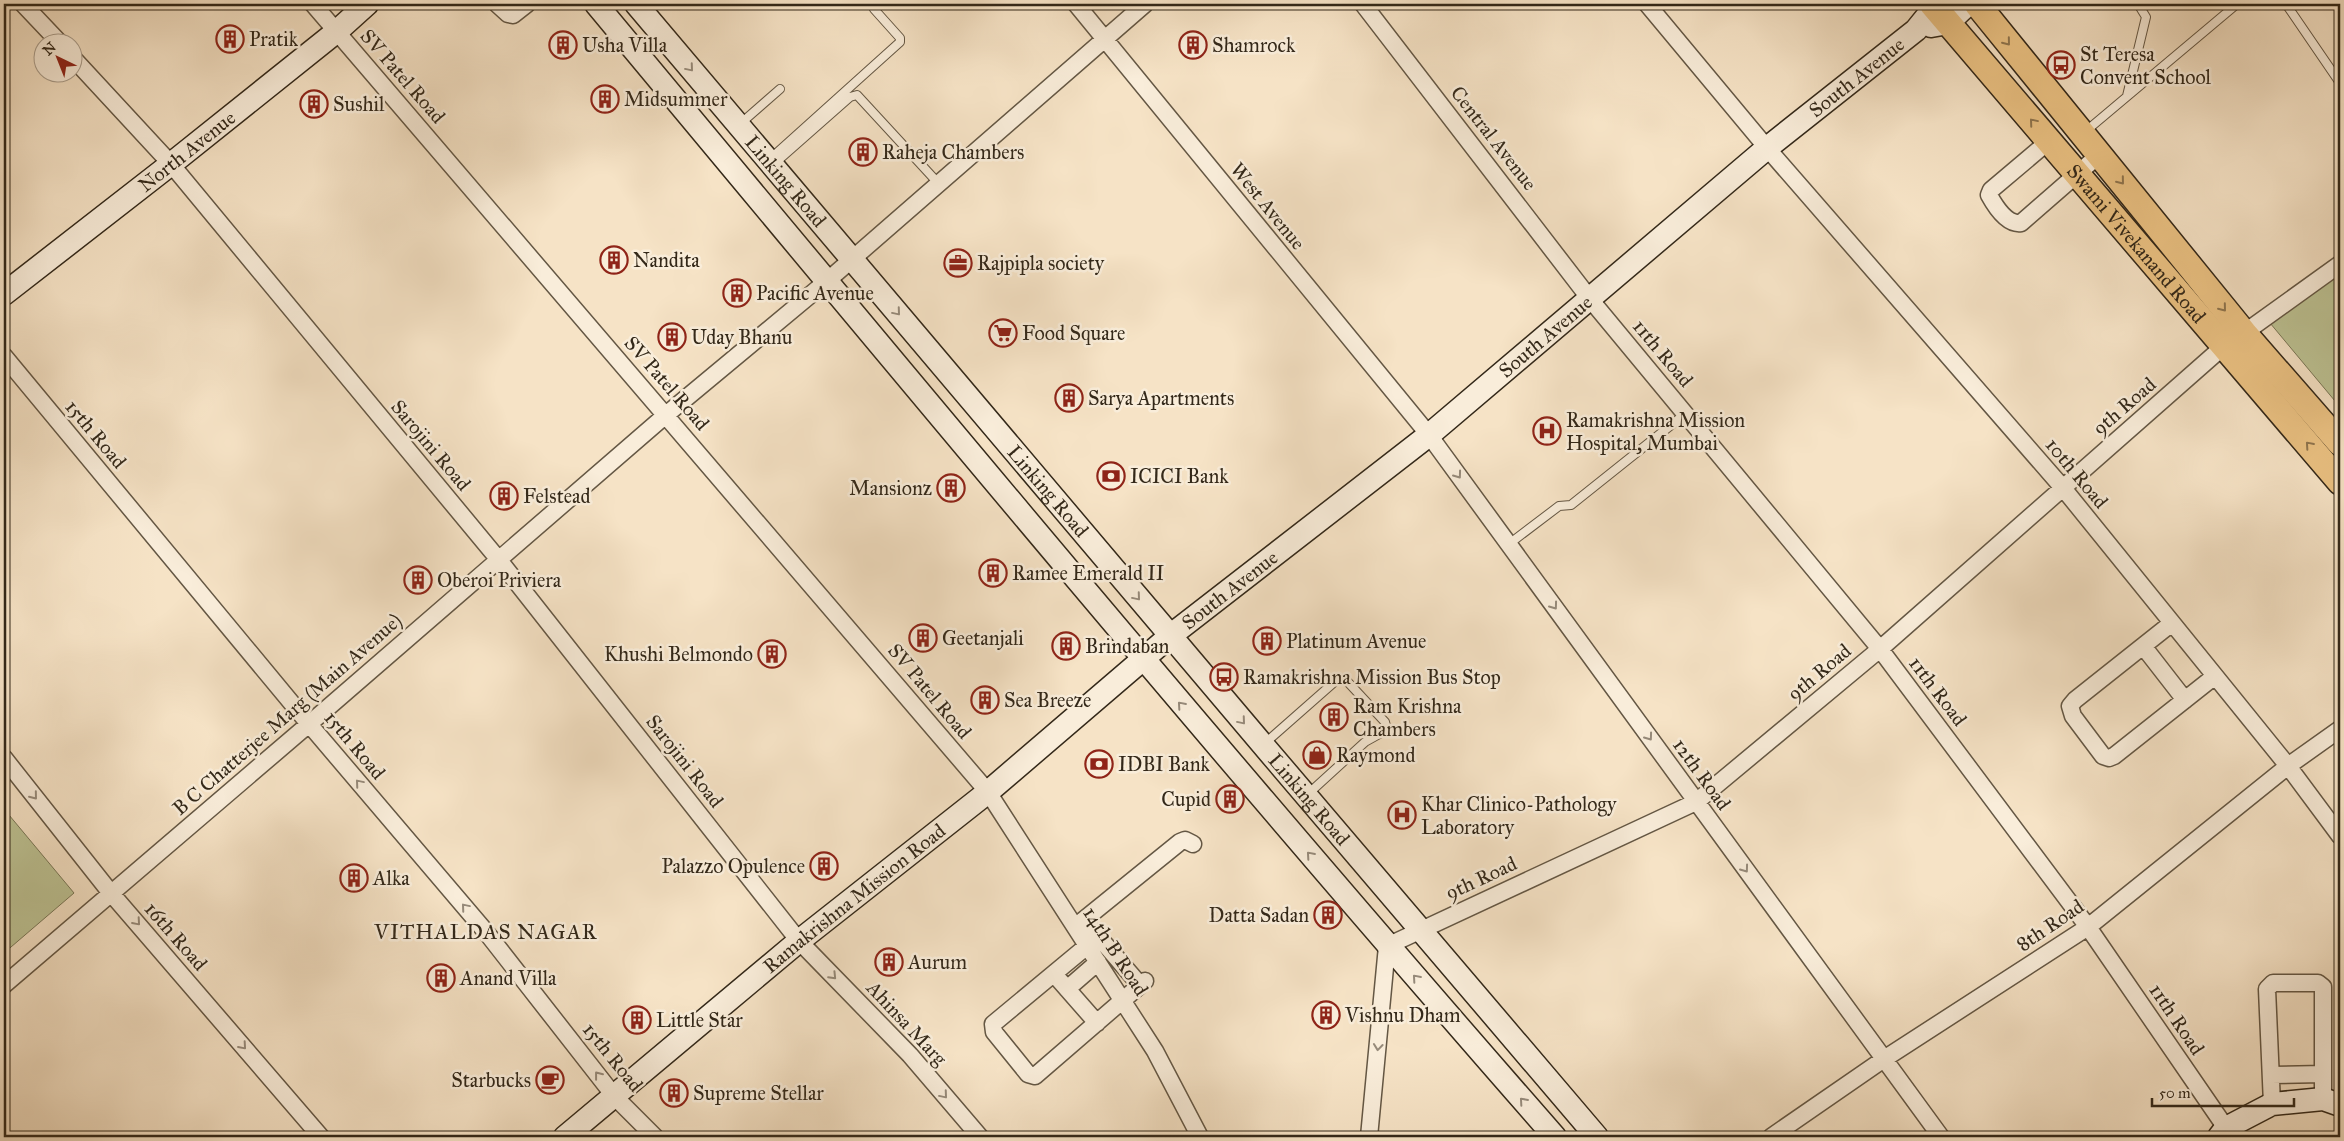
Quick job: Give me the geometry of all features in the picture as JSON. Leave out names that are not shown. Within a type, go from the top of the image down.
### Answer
[{"type":"main road","name":"North Avenue","points":[[4,294],[171,164],[336,32],[367,4]]},
{"type":"main road","name":"Linking Road","points":[[596,4],[1142,660],[1387,946],[1555,1137]]},
{"type":"main road","name":"Linking Road","points":[[636,4],[1419,930],[1597,1137]]},
{"type":"main road","points":[[1938,9],[1968,4]]},
{"type":"main road","name":"Swami Vivekanand Road","points":[[1977,4],[2099,155],[2340,482]]},
{"type":"main road","name":"South Avenue","points":[[1142,660],[1170,636],[1429,435],[1767,148],[1916,30],[1938,9]]},
{"type":"main road","name":"Swami Vivekanand Road","points":[[1938,9],[2078,174],[2234,340],[2340,443]]},
{"type":"main road","name":"Ramakrishna Mission Road","points":[[565,1137],[799,941],[988,792],[1142,660]]},
{"type":"main road","points":[[2222,1133],[2272,1104],[2332,1102]]},
{"type":"street","points":[[23,4],[50,32]]},
{"type":"street","name":"SV Patel Road","points":[[312,4],[666,414],[988,792]]},
{"type":"street","points":[[497,4],[508,14],[513,14],[527,4]]},
{"type":"street","name":"West Avenue","points":[[1076,4],[1429,435]]},
{"type":"street","name":"B C Chatterjee Marg (Main Avenue)","points":[[4,985],[110,892],[309,724],[666,414],[852,260],[1145,4]]},
{"type":"street","name":"Central Avenue","points":[[1363,4],[1590,299]]},
{"type":"street","name":"10th Road","points":[[1647,4],[1767,148],[2063,488],[2288,766],[2340,836]]},
{"type":"street","name":"Sarojini Road","points":[[82,68],[171,164],[499,560],[799,941]]},
{"type":"street","points":[[2049,141],[1992,190],[1989,195],[2009,221],[2016,224],[2021,223],[2099,155]]},
{"type":"street","name":"9th Road","points":[[1387,946],[1696,802],[1880,648],[2234,340],[2340,264]]},
{"type":"street","name":"11th Road","points":[[1590,299],[1880,648],[2088,927],[2222,1133]]},
{"type":"street","name":"15th Road","points":[[4,356],[309,724],[486,932],[615,1097],[655,1137]]},
{"type":"street","name":"12th Road","points":[[1429,435],[1941,1137]]},
{"type":"street","points":[[2172,623],[2070,706],[2073,716],[2103,756],[2109,758],[2114,756],[2215,676]]},
{"type":"street","points":[[2142,646],[2185,700]]},
{"type":"street","name":"8th Road","points":[[1771,1137],[1884,1059],[2088,927],[2288,766],[2340,729]]},
{"type":"street","name":"16th Road","points":[[4,758],[110,892],[322,1137]]},
{"type":"street","name":"14th B Road","points":[[988,792],[1079,923],[1088,946],[1155,1051],[1200,1137]]},
{"type":"street","points":[[1088,946],[993,1024],[994,1032],[1026,1072],[1035,1076],[1142,983],[1079,923],[1180,842],[1185,840],[1193,844]]},
{"type":"street","name":"Ahinsa Marg","points":[[799,941],[910,1055],[980,1137]]},
{"type":"street","points":[[1369,1137],[1387,946]]},
{"type":"street","points":[[1067,989],[1098,962]]},
{"type":"street","points":[[1054,974],[1097,1023]]},
{"type":"street","points":[[2272,1104],[2267,989],[2273,983],[2318,983],[2323,987],[2323,1074],[2332,1102]]},
{"type":"street","points":[[2271,1075],[2323,1074]]},
{"type":"lane","points":[[2126,96],[2146,17],[2138,4]]},
{"type":"lane","points":[[2082,134],[2237,4]]},
{"type":"lane","points":[[2286,4],[2340,83]]},
{"type":"lane","points":[[771,163],[898,45],[900,38],[874,9]]},
{"type":"lane","points":[[739,125],[780,90]]},
{"type":"lane","points":[[771,163],[850,97],[857,95],[939,184]]},
{"type":"lane","points":[[1509,544],[1559,506],[1571,505],[1686,414]]},
{"type":"lane","points":[[1263,745],[1339,678],[1345,679],[1385,722],[1386,726],[1383,732],[1365,742],[1306,796]]},
{"type":"green space","points":[[2340,274],[2340,407],[2270,323]]},
{"type":"green space","points":[[4,809],[74,893],[4,953]]},
{"type":"place","name":"Pratik","points":[[230,39]]},
{"type":"place","name":"Usha Villa","points":[[563,45]]},
{"type":"place","name":"Shamrock","points":[[1193,45]]},
{"type":"place","name":"St Teresa Convent School","points":[[2061,65]]},
{"type":"place","name":"Midsummer","points":[[605,99]]},
{"type":"place","name":"Sushil","points":[[314,104]]},
{"type":"place","name":"Raheja Chambers","points":[[863,152]]},
{"type":"place","name":"Nandita","points":[[614,260]]},
{"type":"place","name":"Rajpipla society","points":[[958,263]]},
{"type":"place","name":"Pacific Avenue","points":[[737,293]]},
{"type":"place","name":"Food Square","points":[[1003,333]]},
{"type":"place","name":"Uday Bhanu","points":[[672,337]]},
{"type":"place","name":"Sarya Apartments","points":[[1069,398]]},
{"type":"place","name":"Ramakrishna Mission Hospital, Mumbai","points":[[1547,431]]},
{"type":"place","name":"ICICI Bank","points":[[1111,476]]},
{"type":"place","name":"Mansionz","points":[[951,488]]},
{"type":"place","name":"Felstead","points":[[504,496]]},
{"type":"place","name":"Ramee Emerald II","points":[[993,573]]},
{"type":"place","name":"Oberoi Priviera","points":[[418,580]]},
{"type":"place","name":"Geetanjali","points":[[923,638]]},
{"type":"place","name":"Platinum Avenue","points":[[1267,641]]},
{"type":"place","name":"Brindaban","points":[[1066,646]]},
{"type":"place","name":"Khushi Belmondo","points":[[772,654]]},
{"type":"place","name":"Ramakrishna Mission Bus Stop","points":[[1224,677]]},
{"type":"place","name":"Sea Breeze","points":[[985,700]]},
{"type":"place","name":"Ram Krishna Chambers","points":[[1334,717]]},
{"type":"place","name":"Raymond","points":[[1317,755]]},
{"type":"place","name":"IDBI Bank","points":[[1099,764]]},
{"type":"place","name":"Cupid","points":[[1230,799]]},
{"type":"place","name":"Khar Clinico-Pathology Laboratory","points":[[1402,815]]},
{"type":"place","name":"Palazzo Opulence","points":[[824,866]]},
{"type":"place","name":"Alka","points":[[354,878]]},
{"type":"place","name":"Datta Sadan","points":[[1328,915]]},
{"type":"place","name":"Aurum","points":[[889,962]]},
{"type":"place","name":"Anand Villa","points":[[441,978]]},
{"type":"place","name":"Vishnu Dham","points":[[1326,1015]]},
{"type":"place","name":"Little Star","points":[[637,1020]]},
{"type":"place","name":"Starbucks","points":[[550,1080]]},
{"type":"place","name":"Supreme Stellar","points":[[674,1093]]},
{"type":"district","name":"VITHALDAS NAGAR","points":[[486,932]]}]
